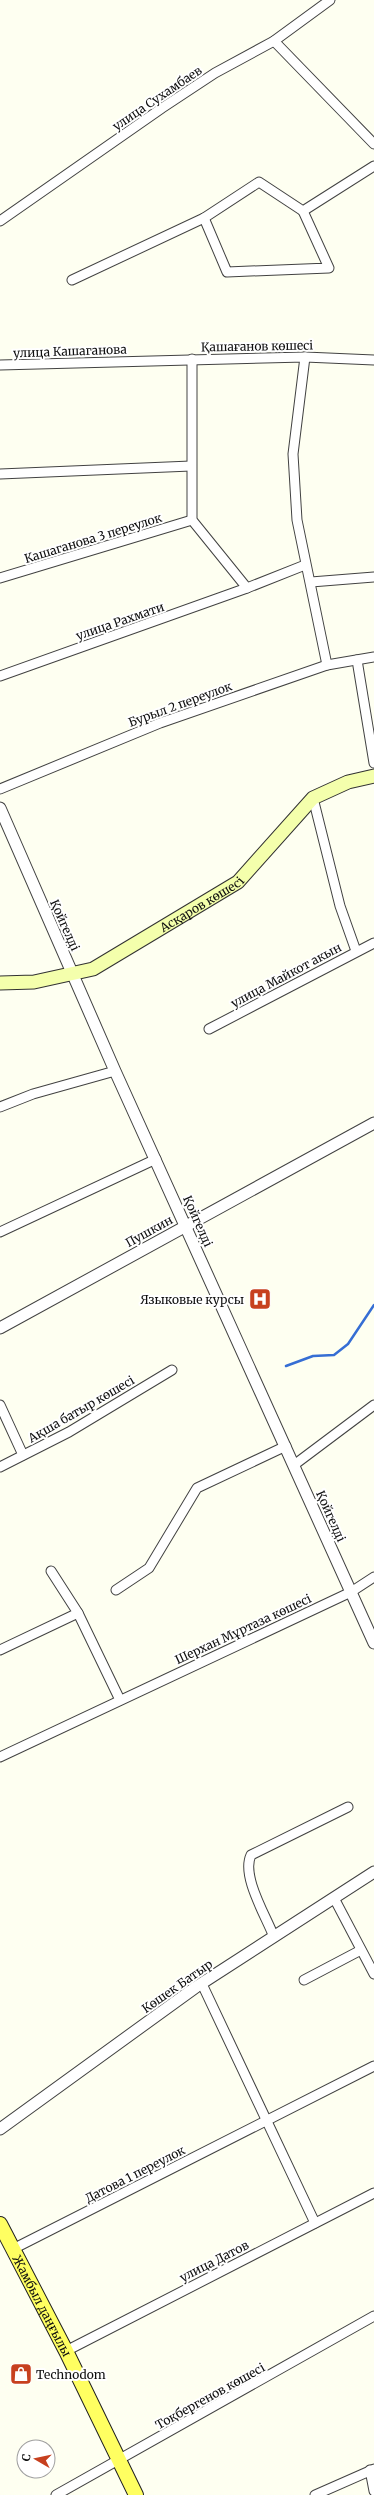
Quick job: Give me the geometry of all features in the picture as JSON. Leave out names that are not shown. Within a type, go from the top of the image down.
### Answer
[{"type":"main road","name":"Асқаров көшесі","points":[[0,983],[34,982],[93,969],[238,882],[313,798],[348,782],[374,776]]},
{"type":"main road","name":"Жамбыл даңғылы","points":[[0,2224],[66,2351],[118,2461],[136,2495]]},
{"type":"street","name":"улица Сухамбаев","points":[[0,221],[168,104],[215,73],[274,41],[330,0]]},
{"type":"street","points":[[274,41],[374,144]]},
{"type":"street","points":[[303,211],[374,166]]},
{"type":"street","points":[[72,280],[204,218],[258,182],[303,211],[329,268],[227,272],[204,218]]},
{"type":"street","points":[[305,357],[293,454],[297,520],[305,565],[310,582],[327,665]]},
{"type":"street","name":"Қашағанов көшесі","points":[[141,360],[305,357],[374,360]]},
{"type":"street","points":[[192,359],[192,520],[247,588],[305,565]]},
{"type":"street","name":"улица Кашаганова","points":[[0,365],[141,360]]},
{"type":"street","points":[[0,474],[191,466]]},
{"type":"street","name":"Кашаганова 3 переулок","points":[[0,578],[192,520]]},
{"type":"street","points":[[310,582],[374,577]]},
{"type":"street","name":"улица Рахмати","points":[[0,676],[247,588]]},
{"type":"street","name":"Бурыл 2 переулок","points":[[0,789],[160,723],[327,665],[374,657]]},
{"type":"street","points":[[357,660],[374,763]]},
{"type":"street","points":[[313,798],[340,906],[356,951]]},
{"type":"street","name":"Қойгелді","points":[[0,808],[72,974],[374,1643]]},
{"type":"street","name":"улица Майкот акын","points":[[209,1029],[356,951],[374,944]]},
{"type":"street","points":[[0,1107],[33,1094],[115,1070]]},
{"type":"street","name":"Пушкин","points":[[0,1328],[374,1123]]},
{"type":"street","points":[[0,1232],[156,1159]]},
{"type":"street","name":"Ақша батыр көшесі","points":[[0,1466],[69,1432],[172,1370]]},
{"type":"street","points":[[0,1405],[23,1455]]},
{"type":"street","points":[[294,1465],[374,1405]]},
{"type":"street","points":[[116,1590],[149,1568],[197,1488],[286,1446]]},
{"type":"street","points":[[51,1571],[78,1613],[120,1700]]},
{"type":"street","name":"Шерхан Мұртаза көшесі","points":[[0,1757],[351,1592],[374,1577]]},
{"type":"street","points":[[0,1650],[78,1613]]},
{"type":"street","points":[[274,1937],[251,1883],[247,1867],[251,1855],[348,1807]]},
{"type":"street","name":"Көшек Батыр","points":[[0,2129],[202,1984],[374,1872]]},
{"type":"street","points":[[334,1898],[374,1974]]},
{"type":"street","points":[[304,1980],[361,1950]]},
{"type":"street","points":[[202,1984],[315,2222]]},
{"type":"street","name":"Датова 1 переулок","points":[[12,2249],[268,2121],[374,2066]]},
{"type":"street","name":"улица Датов","points":[[66,2351],[374,2193]]},
{"type":"street","name":"Тоқбергенов көшесі","points":[[56,2495],[374,2316]]},
{"type":"street","points":[[315,2495],[372,2470],[374,2491]]},
{"type":"waterway","points":[[286,1366],[313,1356],[334,1355],[348,1344],[374,1305]]},
{"type":"place","name":"Языковые курсы","points":[[260,1299]]},
{"type":"place","name":"Technodom","points":[[21,2374]]}]
